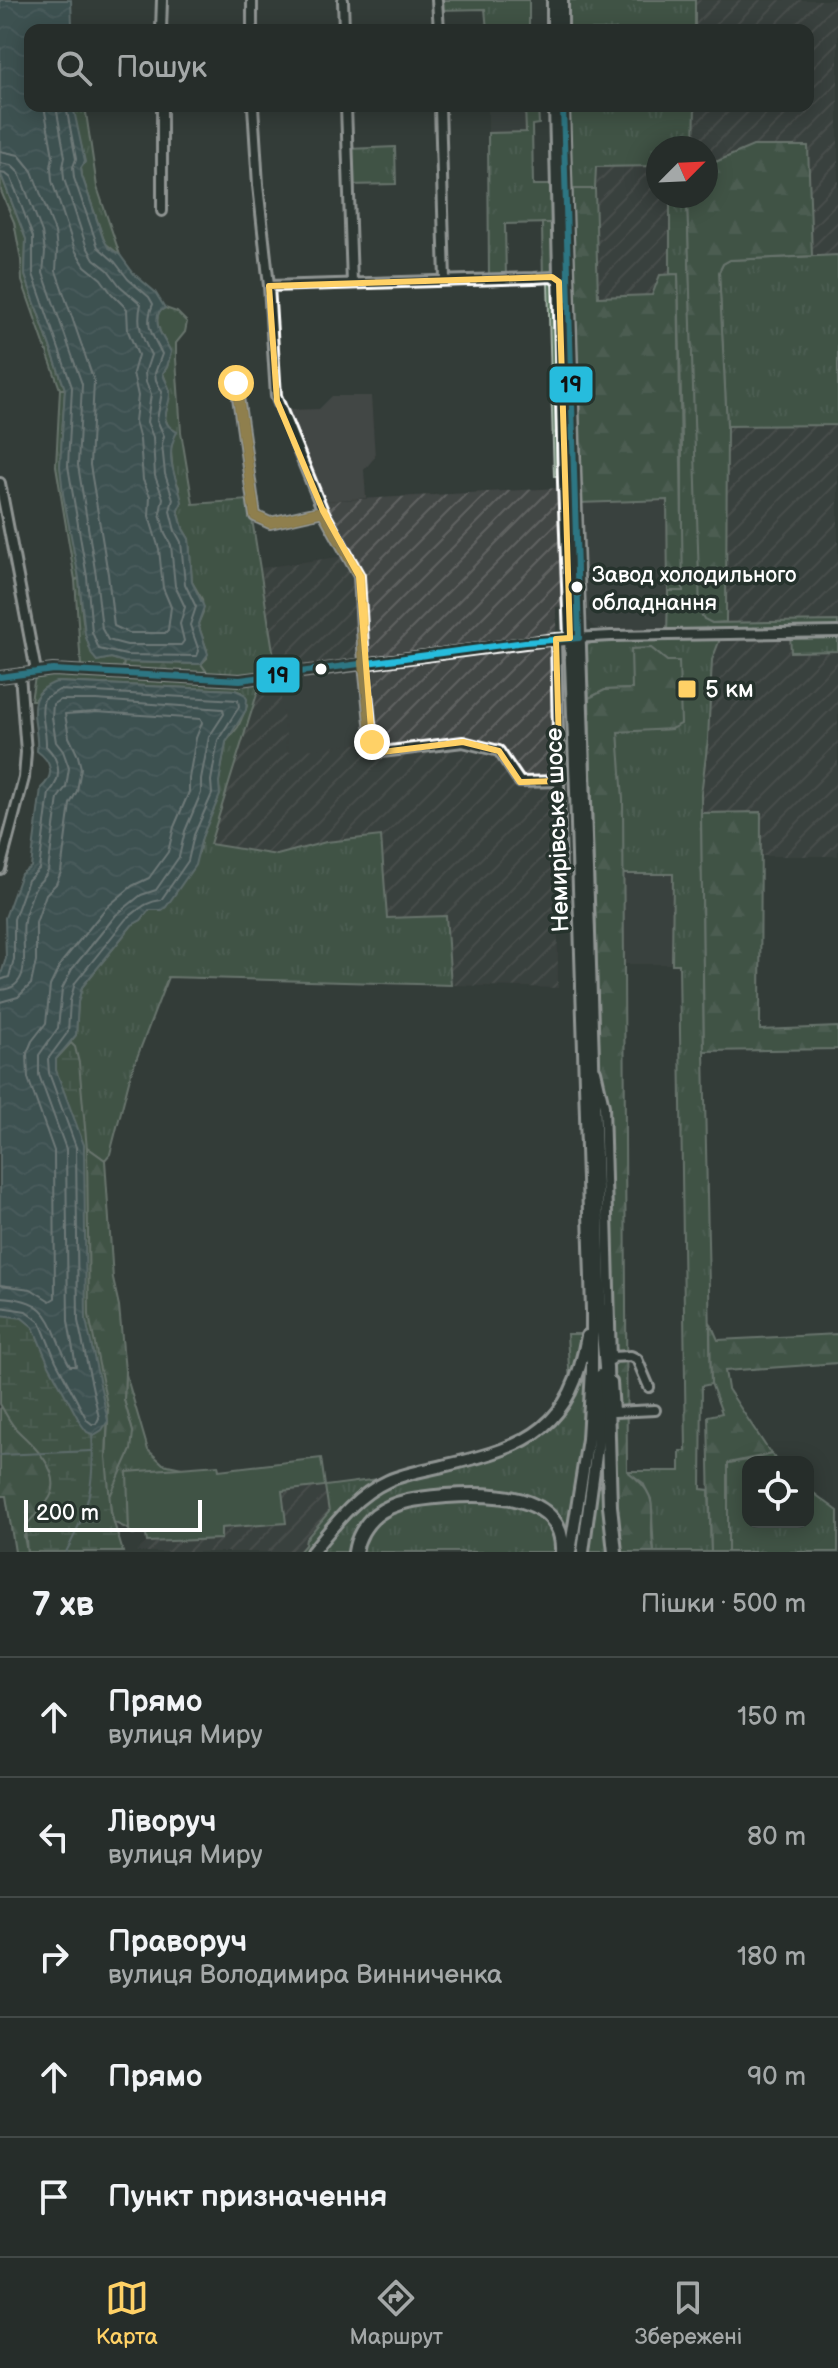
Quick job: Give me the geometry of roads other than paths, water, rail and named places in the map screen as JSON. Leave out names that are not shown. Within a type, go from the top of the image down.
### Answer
[{"type":"highway","points":[[596,1310],[606,1367],[610,1506],[615,1552]]},
{"type":"highway","points":[[355,1552],[366,1526],[376,1515],[390,1508],[429,1498],[487,1494],[519,1500],[543,1510],[557,1526],[562,1552]]},
{"type":"main road","points":[[553,0],[553,24]]},
{"type":"main road","points":[[562,0],[562,24]]},
{"type":"main road","name":"Немирівське шосе","points":[[555,112],[557,278],[593,1058],[596,1310],[588,1439],[570,1552]]},
{"type":"main road","name":"Немирівське шосе","points":[[563,112],[575,638],[596,1310],[601,1373],[598,1440],[583,1552]]},
{"type":"main road","points":[[312,1552],[353,1504],[375,1488],[405,1475],[499,1452],[520,1444],[539,1431],[555,1416],[574,1386],[596,1310]]},
{"type":"street","points":[[161,24],[162,0]]},
{"type":"street","points":[[252,0],[252,24]]},
{"type":"street","points":[[343,0],[344,24]]},
{"type":"street","points":[[437,0],[439,24]]},
{"type":"street","points":[[162,112],[162,211]]},
{"type":"street","points":[[253,112],[277,401],[323,511],[359,576],[372,742],[378,751],[463,742],[499,751],[520,782],[560,781]]},
{"type":"street","points":[[346,112],[352,283]]},
{"type":"street","points":[[440,112],[445,280]]},
{"type":"street","points":[[269,286],[557,278]]},
{"type":"street","points":[[236,383],[255,516],[270,523],[323,511]]},
{"type":"street","points":[[0,483],[36,671]]},
{"type":"street","points":[[0,677],[53,670],[240,680],[556,639],[838,632]]},
{"type":"street","points":[[556,639],[561,875]]},
{"type":"street","points":[[0,869],[24,778],[26,752],[20,674]]},
{"type":"street","points":[[593,1058],[604,1106],[614,1412],[655,1410]]},
{"type":"street","points":[[611,1357],[631,1356],[637,1359],[649,1387]]},
{"type":"water","points":[[0,0],[71,0],[72,24],[24,24],[24,112],[74,112],[85,162],[81,168],[82,176],[103,238],[134,274],[155,292],[165,308],[159,312],[157,322],[171,352],[163,373],[170,391],[165,418],[170,428],[177,432],[171,459],[182,502],[178,510],[189,539],[192,582],[204,607],[198,624],[208,654],[201,664],[124,662],[111,658],[97,661],[92,655],[85,634],[60,466],[65,389],[25,275],[26,239],[0,172]]},
{"type":"water","points":[[56,682],[235,690],[247,699],[246,710],[226,742],[219,782],[220,795],[202,837],[195,865],[166,907],[149,910],[132,925],[82,987],[76,1035],[56,1059],[56,1070],[84,1145],[86,1320],[108,1421],[94,1435],[81,1424],[49,1365],[33,1327],[22,1318],[0,1315],[0,978],[6,958],[5,918],[21,874],[31,867],[41,788],[50,773],[46,759],[37,751],[35,703],[45,688]]},
{"type":"waterway","points":[[66,1552],[89,1495],[92,1434]]},
{"type":"waterway","points":[[0,1455],[91,1451]]},
{"type":"place","name":"Завод холодильного обладнання","points":[[577,587]]},
{"type":"place","name":"5 км","points":[[687,689]]}]
